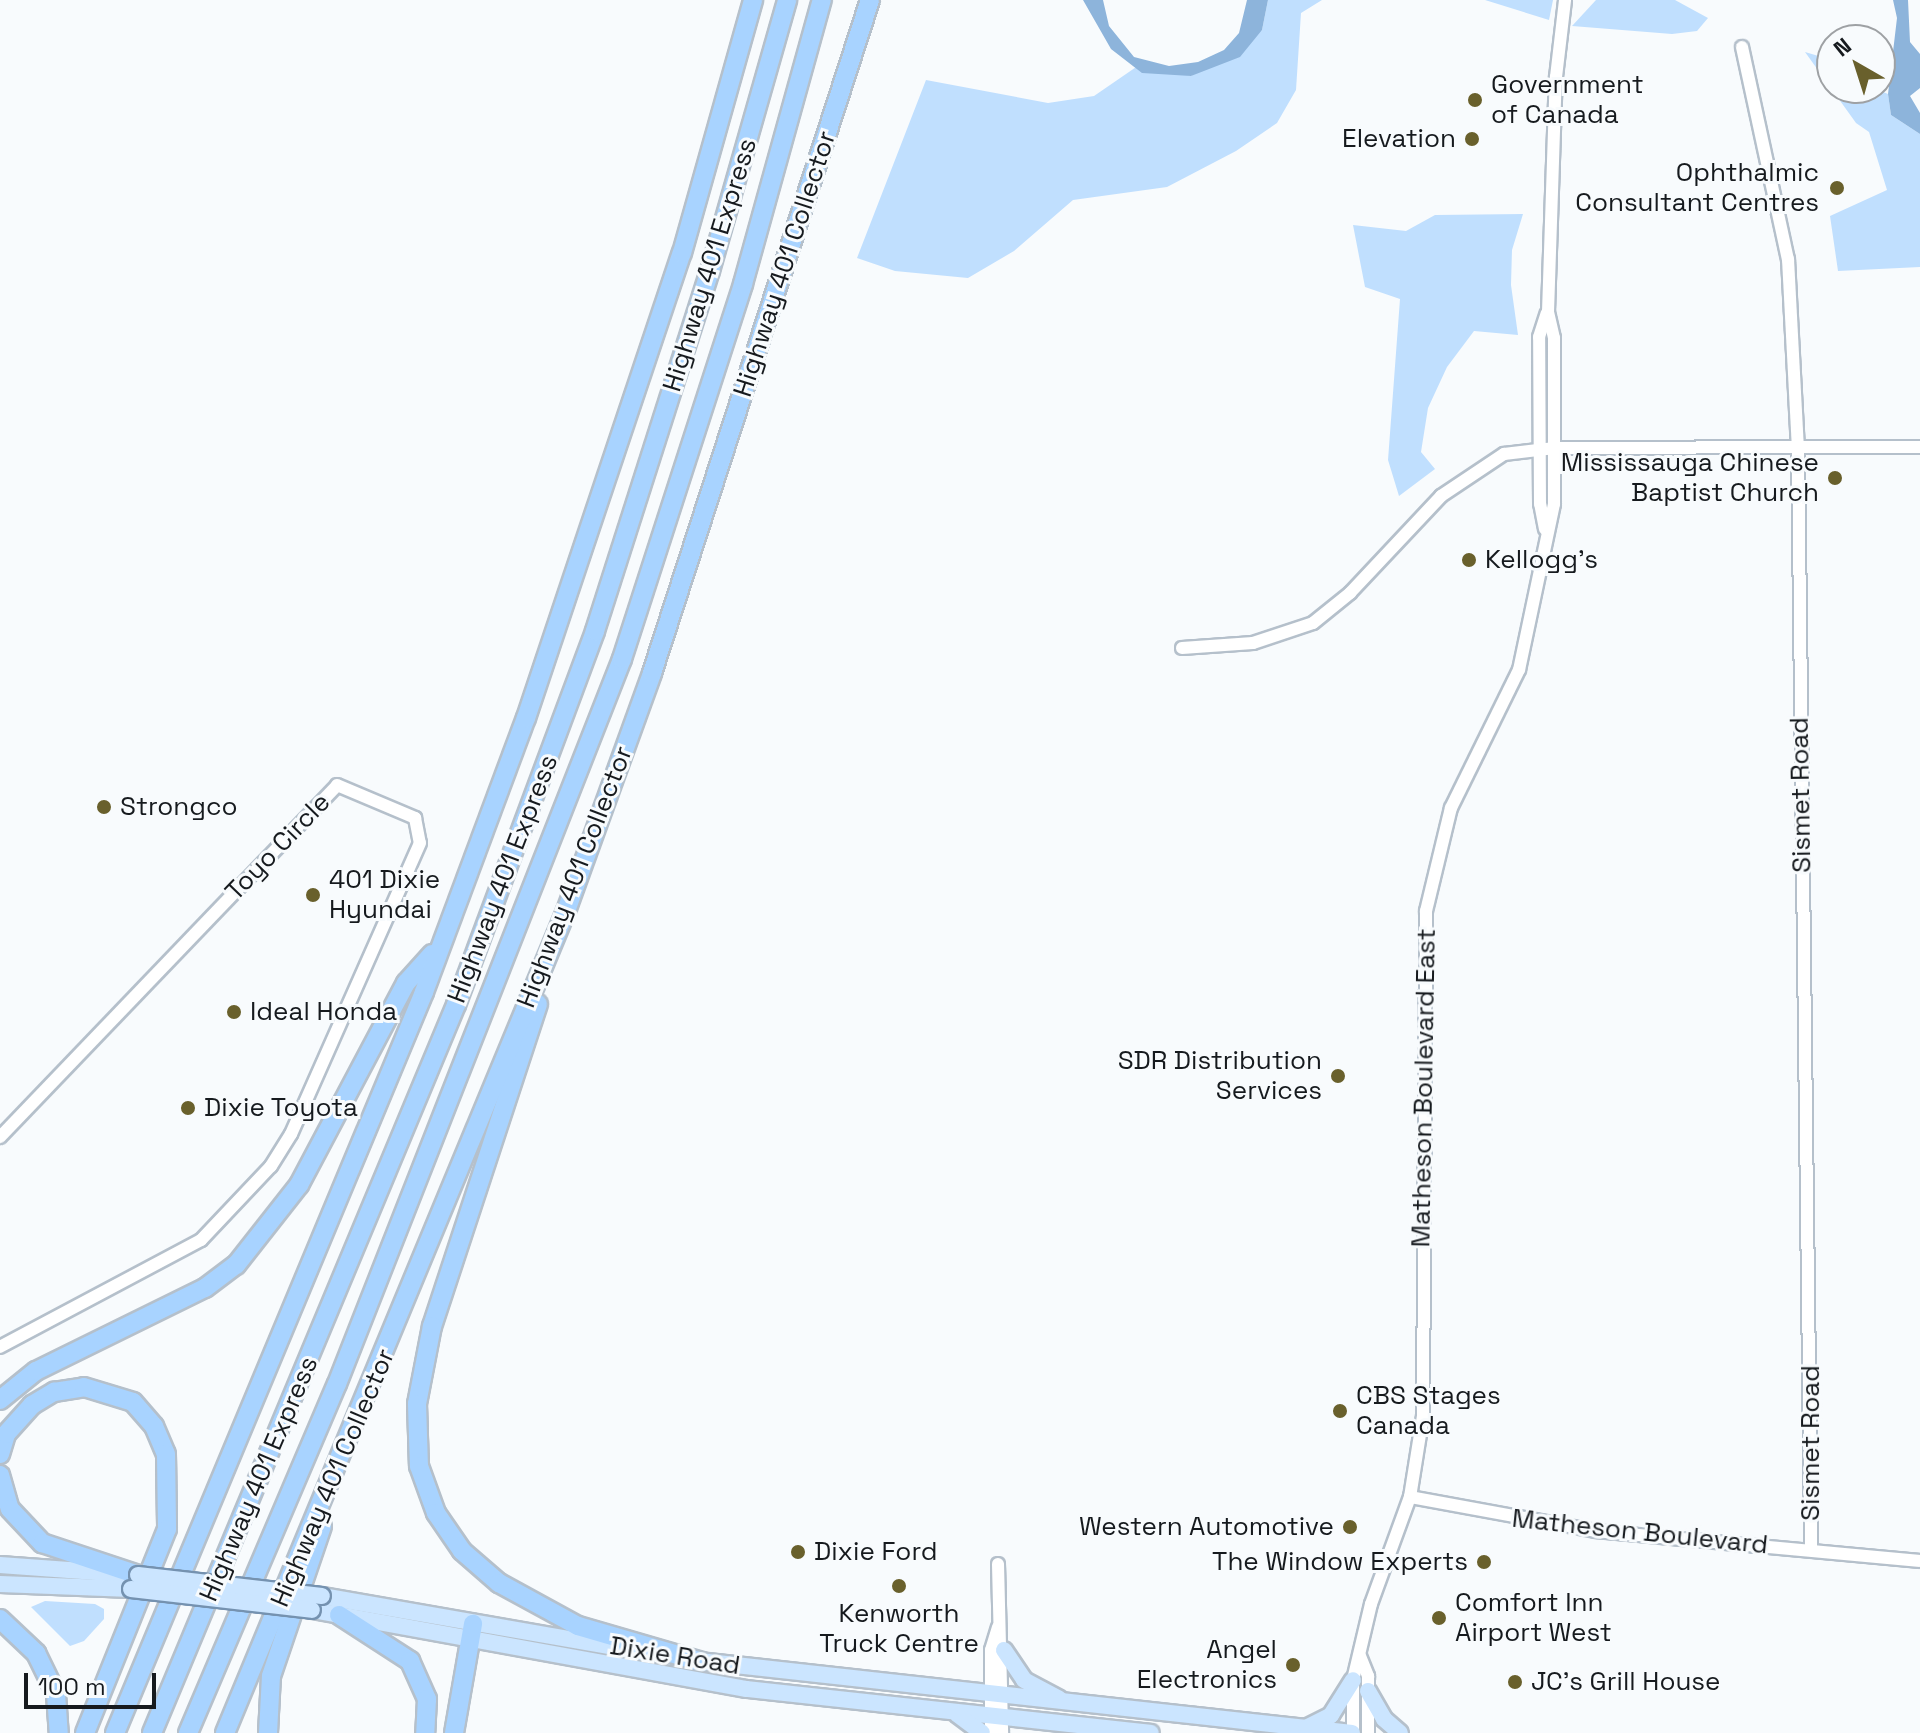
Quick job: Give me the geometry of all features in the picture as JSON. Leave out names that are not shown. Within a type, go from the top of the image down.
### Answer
[{"type":"highway","name":"Highway 401 Express","points":[[188,1733],[337,1384],[622,659],[743,284],[822,0]]},
{"type":"highway","name":"Highway 401 Collector","points":[[225,1733],[325,1499],[566,911],[657,658],[870,0]]},
{"type":"highway","name":"Highway 401 Express","points":[[152,1733],[456,1005],[595,631],[710,271],[786,2]]},
{"type":"highway","points":[[115,1733],[439,945],[594,527],[682,253],[752,4]]},
{"type":"highway","points":[[566,911],[511,1094],[432,1326],[417,1404],[419,1466],[444,1526],[462,1551],[499,1583],[578,1626],[702,1662]]},
{"type":"highway","points":[[0,1400],[36,1371],[205,1288],[236,1265],[299,1185],[406,983],[439,945]]},
{"type":"highway","points":[[0,1454],[6,1434],[32,1405],[54,1392],[84,1387],[133,1402],[154,1426],[166,1454],[170,1469],[167,1529],[85,1733]]},
{"type":"highway","points":[[0,1475],[10,1509],[42,1543],[134,1582]]},
{"type":"highway","points":[[268,1733],[271,1676],[320,1542],[325,1499]]},
{"type":"highway","points":[[339,1615],[393,1645],[410,1661],[427,1699],[425,1733]]},
{"type":"highway","points":[[0,1619],[36,1653],[56,1694],[59,1733]]},
{"type":"highway","points":[[454,1733],[471,1632]]},
{"type":"main road","name":"Dixie Road","points":[[0,1565],[317,1603],[747,1689],[952,1711],[999,1722],[1051,1722],[1151,1733]]},
{"type":"main road","name":"Dixie Road","points":[[0,1584],[134,1582]]},
{"type":"main road","name":"Dixie Road","points":[[317,1603],[339,1615],[702,1662],[997,1697],[1353,1733]]},
{"type":"main road","points":[[1004,1650],[1024,1680],[1068,1703]]},
{"type":"main road","points":[[1306,1728],[1331,1715],[1353,1680]]},
{"type":"main road","points":[[1368,1691],[1400,1733]]},
{"type":"main road","points":[[952,1711],[982,1733]]},
{"type":"main road","points":[[1025,1733],[1051,1722]]},
{"type":"street","name":"Matheson Boulevard East","points":[[1353,1733],[1353,1680],[1371,1604],[1410,1497],[1423,1416],[1426,911],[1451,808],[1519,670],[1554,504],[1554,338],[1548,312],[1565,0]]},
{"type":"street","name":"Sismet Road","points":[[1742,47],[1788,259],[1798,447],[1811,1550]]},
{"type":"street","name":"Matheson Boulevard East","points":[[1546,532],[1540,504],[1539,337],[1548,312]]},
{"type":"street","points":[[1182,648],[1253,643],[1313,623],[1472,472],[1504,454],[1540,448],[1920,447]]},
{"type":"street","name":"Toyo Circle","points":[[0,1137],[337,785],[415,818],[420,843],[291,1134],[271,1166],[201,1240],[0,1347]]},
{"type":"street","name":"Matheson Boulevard","points":[[1410,1497],[1560,1526],[1920,1561]]},
{"type":"street","points":[[997,1697],[1004,1650],[998,1627],[998,1564]]},
{"type":"street","points":[[991,1733],[999,1722],[991,1650],[998,1627]]},
{"type":"street","name":"Matheson Boulevard East","points":[[1360,1656],[1368,1691],[1368,1733]]},
{"type":"shaded area","points":[[1083,0],[1103,0],[1109,26],[1134,57],[1169,66],[1198,62],[1224,50],[1239,33],[1247,0],[1268,0],[1262,30],[1240,57],[1191,76],[1142,73],[1111,49]]},
{"type":"shaded area","points":[[1268,0],[1322,0],[1301,13],[1296,90],[1277,123],[1236,151],[1167,187],[1073,200],[1014,251],[968,278],[895,271],[857,258],[926,80],[1048,103],[1094,96],[1142,63],[1191,76],[1262,30]]},
{"type":"shaded area","points":[[1485,0],[1553,0],[1549,20]]},
{"type":"shaded area","points":[[1596,0],[1675,0],[1708,18],[1697,31],[1672,34],[1572,26]]},
{"type":"shaded area","points":[[1893,0],[1908,0],[1910,42],[1920,54],[1920,88],[1910,96],[1920,113],[1920,134],[1891,115],[1889,104],[1896,104],[1897,18]]},
{"type":"shaded area","points":[[1805,52],[1816,55],[1816,67]]},
{"type":"shaded area","points":[[1842,104],[1889,104],[1891,115],[1920,134],[1920,267],[1838,271],[1830,216],[1887,190],[1869,132],[1856,123]]},
{"type":"shaded area","points":[[1523,214],[1512,250],[1511,285],[1518,335],[1474,331],[1447,367],[1428,408],[1421,452],[1435,469],[1399,496],[1388,460],[1400,299],[1365,287],[1353,225],[1406,231],[1435,215]]},
{"type":"shaded area","points":[[45,1601],[95,1604],[104,1609],[104,1619],[84,1641],[70,1646],[31,1607]]},
{"type":"place","name":"Government of Canada","points":[[1475,100]]},
{"type":"place","name":"Elevation","points":[[1472,139]]},
{"type":"place","name":"Ophthalmic Consultant Centres","points":[[1837,188]]},
{"type":"place","name":"Mississauga Chinese Baptist Church","points":[[1835,478]]},
{"type":"place","name":"Kellogg's","points":[[1469,560]]},
{"type":"place","name":"Strongco","points":[[104,807]]},
{"type":"place","name":"401 Dixie Hyundai","points":[[313,895]]},
{"type":"place","name":"Ideal Honda","points":[[234,1012]]},
{"type":"place","name":"SDR Distribution Services","points":[[1338,1076]]},
{"type":"place","name":"Dixie Toyota","points":[[188,1108]]},
{"type":"place","name":"CBS Stages Canada","points":[[1340,1411]]},
{"type":"place","name":"Western Automotive","points":[[1350,1527]]},
{"type":"place","name":"Dixie Ford","points":[[798,1552]]},
{"type":"place","name":"The Window Experts","points":[[1484,1562]]},
{"type":"place","name":"Kenworth Truck Centre","points":[[899,1586]]},
{"type":"place","name":"Comfort Inn Airport West","points":[[1439,1618]]},
{"type":"place","name":"Angel Electronics","points":[[1293,1665]]},
{"type":"place","name":"JC's Grill House","points":[[1515,1682]]}]
